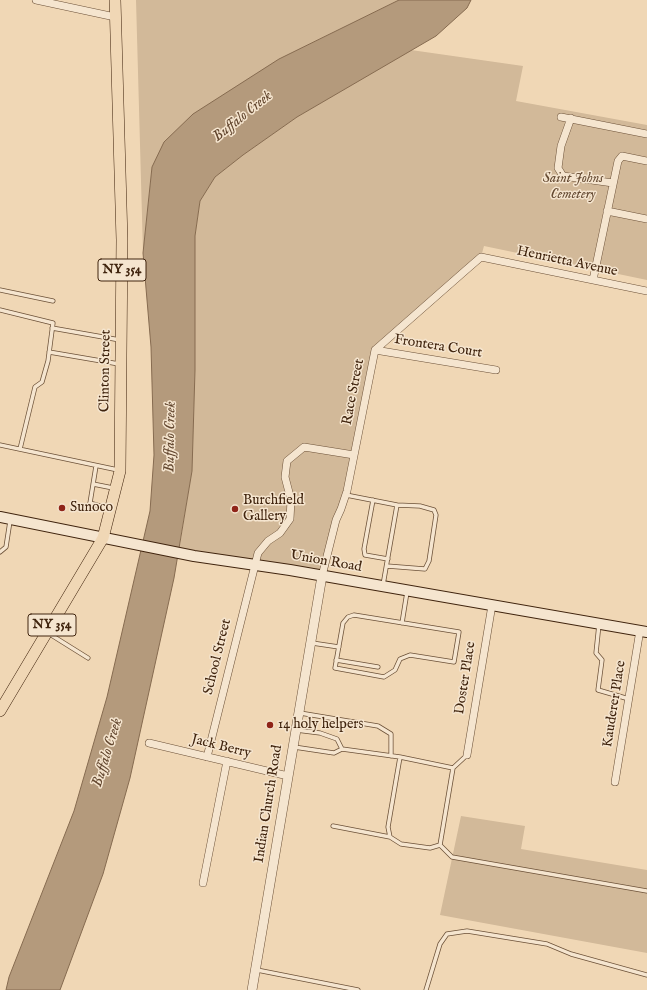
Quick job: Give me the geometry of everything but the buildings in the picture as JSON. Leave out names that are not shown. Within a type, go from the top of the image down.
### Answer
[{"type":"main road","name":"Clinton Street","points":[[0,711],[103,538],[120,471],[122,240],[115,0]]},
{"type":"main road","name":"Union Road","points":[[0,517],[103,538],[121,540],[194,556],[255,564],[644,631]]},
{"type":"street","points":[[36,0],[116,17]]},
{"type":"street","points":[[561,117],[647,134]]},
{"type":"street","points":[[571,118],[561,146],[558,168],[563,176],[613,183]]},
{"type":"street","points":[[592,280],[618,161],[622,156],[647,161]]},
{"type":"street","points":[[607,211],[647,219]]},
{"type":"street","name":"Henrietta Avenue","points":[[481,257],[647,291]]},
{"type":"street","name":"Race Street","points":[[322,576],[336,520],[346,495],[375,350],[481,257]]},
{"type":"street","name":"Frontera Court","points":[[375,350],[496,370]]},
{"type":"street","name":"School Street","points":[[207,757],[255,564],[261,548],[280,533],[290,519],[292,500],[285,477],[287,461],[304,446],[354,455]]},
{"type":"street","name":"Indian Church Road","points":[[252,990],[322,576]]},
{"type":"street","name":"Doster Place","points":[[467,755],[492,605]]},
{"type":"street","name":"Kauderer Place","points":[[615,782],[629,699],[644,631]]},
{"type":"street","name":"Jack Berry","points":[[149,743],[288,776]]},
{"type":"street","points":[[203,883],[227,762]]},
{"type":"lane","points":[[0,290],[53,301]]},
{"type":"lane","points":[[0,310],[53,323],[49,352],[42,382],[35,386],[20,449]]},
{"type":"lane","points":[[52,328],[121,340]]},
{"type":"lane","points":[[49,352],[121,364]]},
{"type":"lane","points":[[0,445],[120,471]]},
{"type":"lane","points":[[96,466],[90,503],[110,509]]},
{"type":"lane","points":[[93,484],[115,489]]},
{"type":"lane","points":[[346,495],[397,505],[420,506],[434,510],[436,515],[429,561],[425,569],[387,566]]},
{"type":"lane","points":[[373,500],[364,549],[365,555],[388,559]]},
{"type":"lane","points":[[383,586],[397,505]]},
{"type":"lane","points":[[0,552],[6,546],[11,520]]},
{"type":"lane","points":[[402,623],[407,590]]},
{"type":"lane","points":[[354,615],[402,623],[459,632],[454,662],[410,655],[400,659],[395,670],[384,677],[335,668],[343,623],[348,617],[354,615]]},
{"type":"lane","points":[[600,624],[596,653],[602,660],[598,690],[629,699]]},
{"type":"lane","points":[[47,633],[88,658]]},
{"type":"lane","points":[[310,643],[339,647]]},
{"type":"lane","points":[[336,660],[378,667]]},
{"type":"lane","points":[[298,713],[378,726],[391,734],[391,756]]},
{"type":"lane","points":[[296,730],[320,733],[337,740],[342,748]]},
{"type":"lane","points":[[293,746],[334,753],[342,748],[400,757],[452,768]]},
{"type":"lane","points":[[440,845],[452,768],[467,755]]},
{"type":"lane","points":[[390,836],[388,827],[400,757]]},
{"type":"lane","points":[[333,826],[390,836],[401,844],[430,848],[440,845]]},
{"type":"lane","points":[[440,845],[452,858],[647,891]]},
{"type":"lane","points":[[426,990],[440,944],[447,934],[467,931],[547,944],[571,954],[647,975]]},
{"type":"lane","points":[[256,970],[358,990]]},
{"type":"green space","points":[[136,0],[399,0],[279,59],[152,167],[143,253]]},
{"type":"green space","name":"Saint Johns Cemetery","points":[[411,50],[523,66],[516,101],[647,125],[647,280],[484,246],[481,257],[375,350],[364,410],[322,576],[179,551],[192,471],[195,370],[195,236],[200,201],[215,177],[243,155],[297,117]]},
{"type":"green space","points":[[461,816],[525,826],[521,849],[647,870],[647,953],[440,915]]},
{"type":"water","name":"Buffalo Creek","points":[[399,0],[471,0],[467,8],[436,36],[297,117],[243,155],[215,177],[200,201],[195,236],[195,370],[192,471],[174,578],[130,778],[103,874],[60,990],[6,990],[9,977],[74,811],[107,697],[150,511],[154,455],[151,347],[143,253],[152,167],[164,142],[193,114],[279,59]]},
{"type":"place","name":"Sunoco","points":[[62,508]]},
{"type":"place","name":"Burchfield Gallery","points":[[235,509]]},
{"type":"place","name":"14 holy helpers","points":[[270,725]]}]
